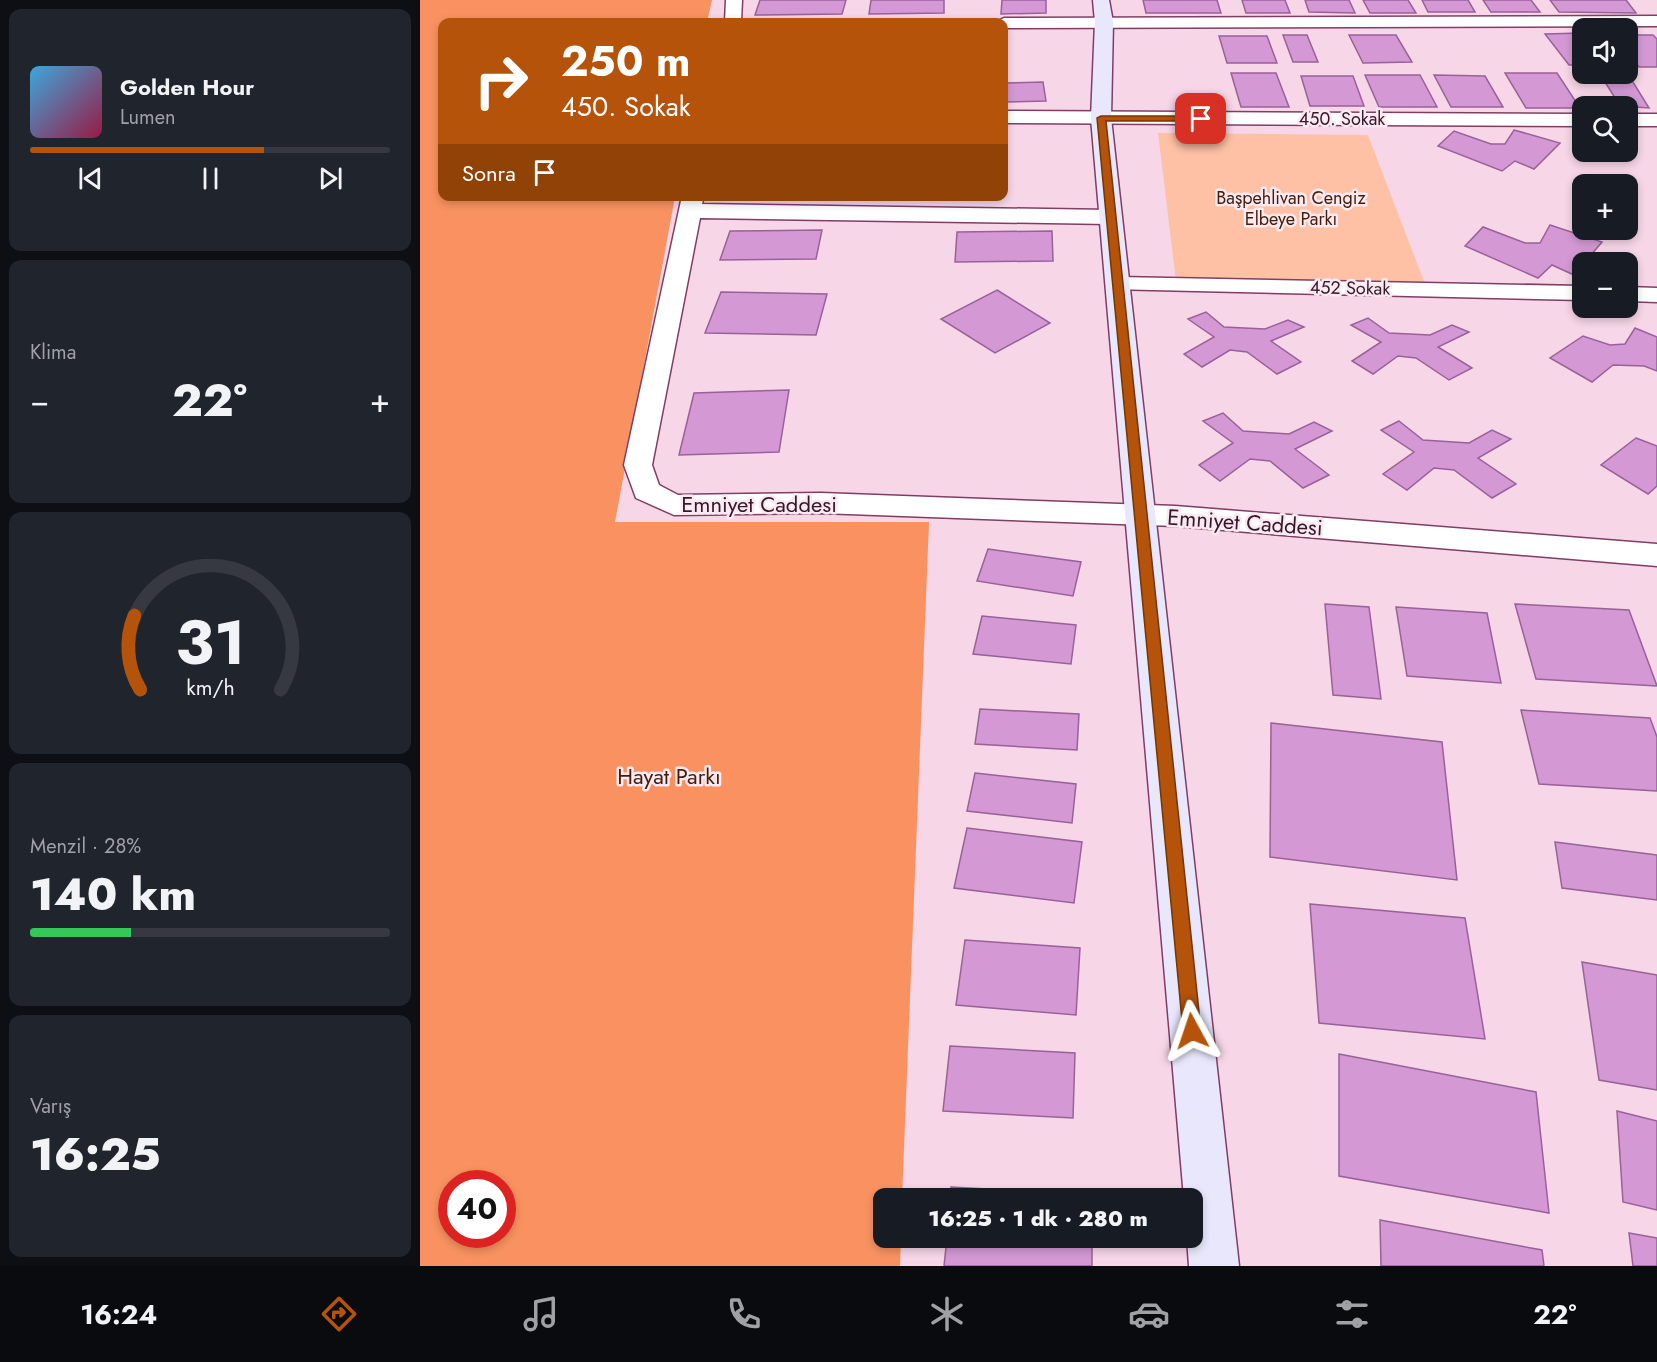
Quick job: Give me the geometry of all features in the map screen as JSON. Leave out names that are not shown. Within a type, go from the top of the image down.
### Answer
[{"type":"street","points":[[733,18],[734,0]]},
{"type":"street","points":[[1103,11],[1101,118],[1142,514],[1214,1266]]},
{"type":"street","points":[[1008,23],[1103,11],[1657,21]]},
{"type":"street","name":"450. Sokak","points":[[1008,117],[1572,120]]},
{"type":"street","points":[[1638,120],[1657,120]]},
{"type":"street","points":[[692,204],[1110,217]]},
{"type":"street","name":"Emniyet Caddesi","points":[[692,204],[638,465],[646,490],[674,505],[821,503],[1142,514],[1657,555]]},
{"type":"street","name":"452 Sokak","points":[[1118,284],[1572,293]]},
{"type":"street","points":[[1638,294],[1657,295]]},
{"type":"green space","name":"Hayat Parkı","points":[[420,0],[712,0],[708,18],[438,18],[438,201],[674,201],[615,522],[929,522],[902,1188],[873,1188],[873,1248],[901,1248],[900,1266],[420,1266]]},
{"type":"green space","name":"Başpehlivan Cengiz Elbeye Parkı","points":[[1158,133],[1368,135],[1425,284],[1176,281]]},
{"type":"building","points":[[760,0],[846,0],[842,14],[755,15]]},
{"type":"building","points":[[871,0],[944,0],[944,13],[869,14]]},
{"type":"building","points":[[1002,0],[1046,0],[1046,13],[1001,14]]},
{"type":"building","points":[[1143,0],[1217,0],[1221,13],[1146,13]]},
{"type":"building","points":[[1242,0],[1285,0],[1290,13],[1246,13]]},
{"type":"building","points":[[1305,0],[1349,0],[1355,13],[1309,12]]},
{"type":"building","points":[[1363,0],[1408,0],[1416,13],[1370,13]]},
{"type":"building","points":[[1422,0],[1468,0],[1475,12],[1428,12]]},
{"type":"building","points":[[1483,0],[1531,0],[1540,12],[1491,12]]},
{"type":"building","points":[[1550,0],[1626,0],[1636,13],[1559,12]]},
{"type":"building","points":[[1572,33],[1572,65],[1569,65],[1545,34]]},
{"type":"building","points":[[1283,35],[1307,35],[1318,62],[1293,62]]},
{"type":"building","points":[[1349,35],[1396,35],[1412,62],[1363,63]]},
{"type":"building","points":[[1638,35],[1653,35],[1657,39],[1657,67],[1639,67]]},
{"type":"building","points":[[1219,36],[1267,36],[1277,63],[1227,63]]},
{"type":"building","points":[[1231,73],[1276,73],[1289,107],[1241,107]]},
{"type":"building","points":[[1505,73],[1557,73],[1572,96],[1572,108],[1526,108]]},
{"type":"building","points":[[1365,75],[1420,75],[1437,107],[1379,107]]},
{"type":"building","points":[[1434,75],[1485,76],[1503,107],[1451,107]]},
{"type":"building","points":[[1301,76],[1353,76],[1364,106],[1310,106]]},
{"type":"building","points":[[1043,82],[1046,101],[1008,102],[1008,83]]},
{"type":"building","points":[[1606,84],[1634,84],[1649,108],[1638,107],[1638,96],[1614,96]]},
{"type":"building","points":[[1514,130],[1560,143],[1534,169],[1515,161],[1502,171],[1438,146],[1454,131],[1491,144],[1505,144]]},
{"type":"building","points":[[1550,225],[1572,232],[1572,240],[1602,242],[1594,252],[1572,252],[1572,274],[1552,265],[1538,278],[1465,246],[1483,227],[1525,243],[1540,243]]},
{"type":"building","points":[[822,230],[816,259],[720,260],[730,231]]},
{"type":"building","points":[[1052,231],[1053,261],[955,262],[957,232]]},
{"type":"building","points":[[997,290],[1050,323],[995,353],[941,319]]},
{"type":"building","points":[[721,292],[827,294],[816,335],[705,333]]},
{"type":"building","points":[[1206,312],[1224,327],[1265,329],[1288,320],[1304,327],[1271,341],[1301,362],[1277,374],[1247,352],[1230,350],[1202,367],[1184,354],[1214,337],[1188,319]]},
{"type":"building","points":[[1368,318],[1389,333],[1430,335],[1452,325],[1469,332],[1438,347],[1472,368],[1449,380],[1416,358],[1398,356],[1373,374],[1352,361],[1381,342],[1351,325]]},
{"type":"building","points":[[1635,328],[1657,337],[1657,371],[1644,366],[1613,365],[1592,382],[1550,358],[1583,336],[1610,345],[1625,344]]},
{"type":"building","points":[[789,390],[779,452],[679,455],[694,393]]},
{"type":"building","points":[[1223,413],[1243,431],[1289,434],[1314,422],[1332,431],[1295,449],[1329,475],[1303,488],[1270,461],[1250,459],[1220,481],[1199,465],[1233,443],[1203,421]]},
{"type":"building","points":[[1399,421],[1423,440],[1469,443],[1492,430],[1511,439],[1478,458],[1516,484],[1492,498],[1454,470],[1434,468],[1407,490],[1383,474],[1414,452],[1381,430]]},
{"type":"building","points":[[1636,438],[1657,446],[1657,486],[1648,494],[1601,465]]},
{"type":"building","points":[[988,549],[1081,562],[1073,596],[977,581]]},
{"type":"building","points":[[1325,604],[1369,607],[1381,699],[1333,695]]},
{"type":"building","points":[[1515,604],[1629,610],[1657,686],[1536,679]]},
{"type":"building","points":[[1396,607],[1487,613],[1501,683],[1407,676]]},
{"type":"building","points":[[982,616],[1076,625],[1071,664],[973,654]]},
{"type":"building","points":[[980,709],[1079,714],[1077,750],[975,744]]},
{"type":"building","points":[[1521,710],[1650,718],[1657,737],[1657,791],[1539,784]]},
{"type":"building","points":[[1271,723],[1442,742],[1457,880],[1270,857]]},
{"type":"building","points":[[975,773],[1076,784],[1072,823],[967,811]]},
{"type":"building","points":[[967,828],[1082,842],[1074,903],[954,888]]},
{"type":"building","points":[[1555,842],[1657,855],[1657,900],[1562,888]]},
{"type":"building","points":[[1310,904],[1465,918],[1485,1039],[1319,1023]]},
{"type":"building","points":[[965,940],[1080,948],[1076,1015],[956,1005]]},
{"type":"building","points":[[1582,962],[1657,975],[1657,1090],[1599,1080]]},
{"type":"building","points":[[950,1046],[1075,1053],[1073,1118],[943,1111]]},
{"type":"building","points":[[1339,1054],[1536,1092],[1549,1213],[1339,1176]]},
{"type":"building","points":[[1617,1111],[1657,1121],[1657,1210],[1623,1202]]},
{"type":"building","points":[[1380,1220],[1542,1250],[1544,1266],[1381,1266]]},
{"type":"building","points":[[1629,1233],[1657,1238],[1657,1266],[1633,1266]]},
{"type":"building","points":[[946,1248],[1092,1248],[1092,1266],[944,1266]]},
{"type":"route","points":[[1192,1031],[1101,118],[1201,119]]}]
